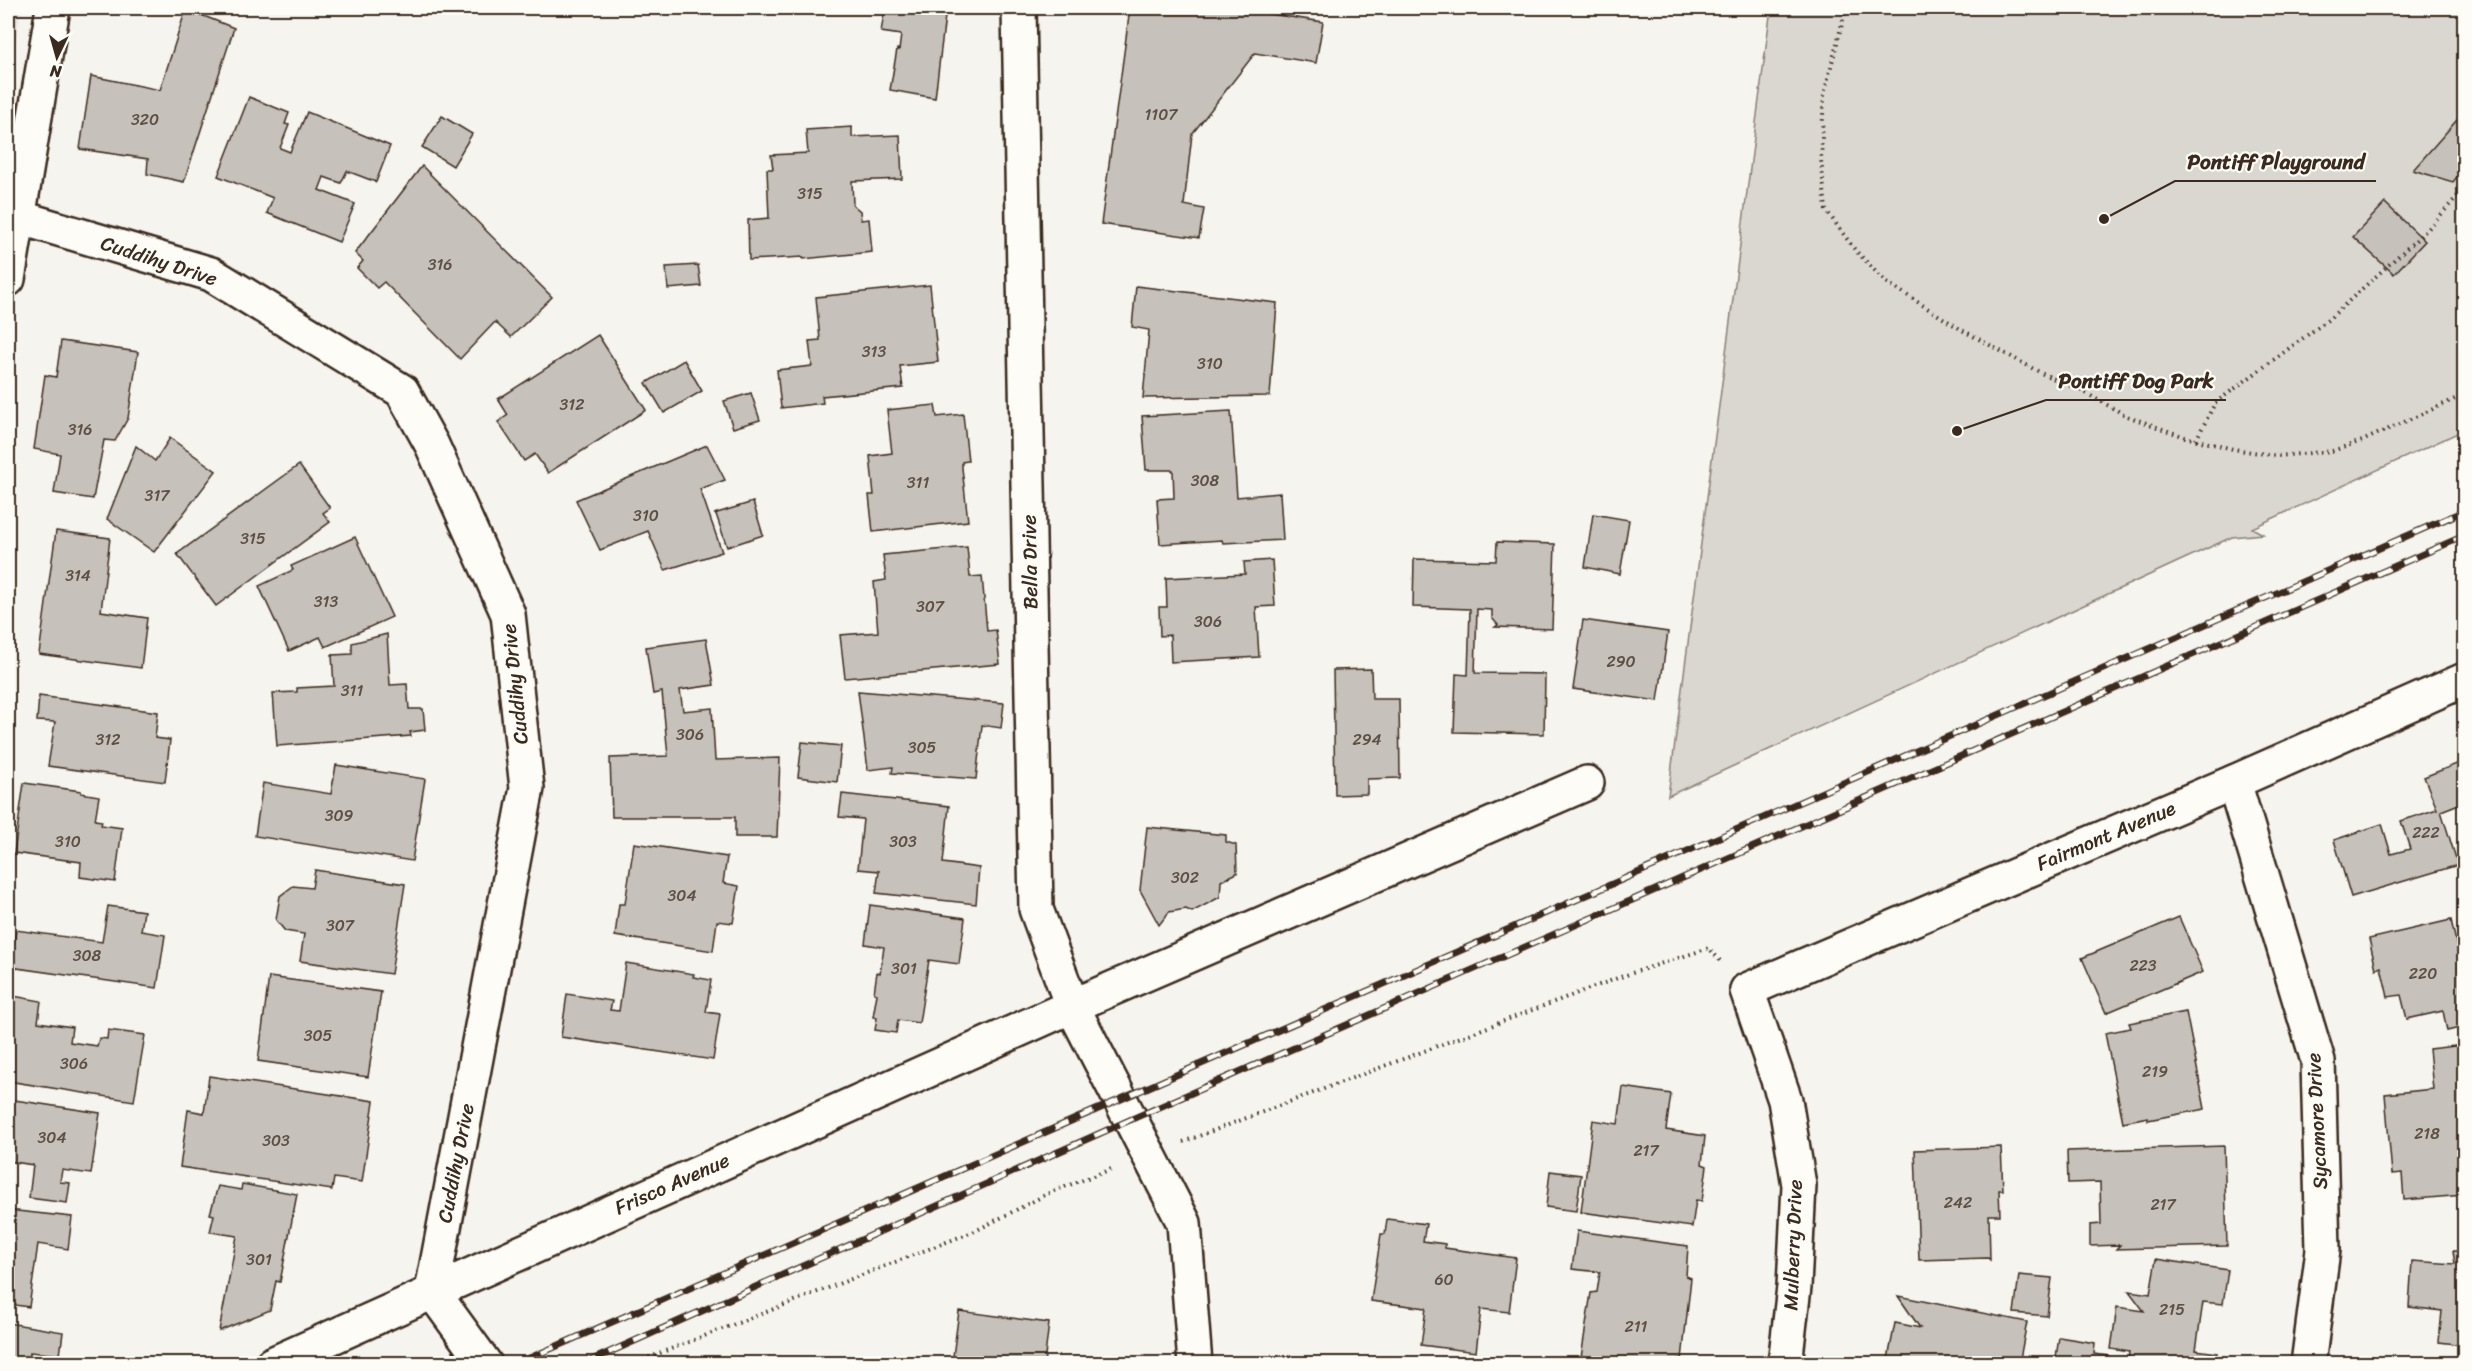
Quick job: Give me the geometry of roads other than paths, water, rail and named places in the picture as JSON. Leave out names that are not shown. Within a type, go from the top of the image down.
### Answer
[{"type":"street","points":[[8,279],[52,8]]},
{"type":"street","name":"Bella Drive","points":[[1019,8],[1036,909],[1072,1006],[1184,1223],[1195,1364]]},
{"type":"street","name":"Cuddihy Drive","points":[[18,217],[211,274],[402,391],[432,445],[508,614],[527,788],[432,1291]]},
{"type":"street","name":"Fairmont Avenue","points":[[1747,990],[2234,782],[2464,680]]},
{"type":"street","name":"Sycamore Drive","points":[[2234,782],[2318,1061],[2323,1250],[2308,1364]]},
{"type":"street","name":"Frisco Avenue","points":[[272,1364],[1072,1006],[1587,783]]},
{"type":"street","name":"Mulberry Drive","points":[[1747,990],[1785,1100],[1799,1185],[1794,1287],[1785,1364]]},
{"type":"street","points":[[432,1291],[485,1364]]},
{"type":"railway","points":[[516,1364],[2464,511]]},
{"type":"railway","points":[[583,1364],[1132,1119],[2464,536]]},
{"type":"place","name":"Pontiff Playground","points":[[2104,219]]},
{"type":"place","name":"Pontiff Dog Park","points":[[1957,431]]}]
